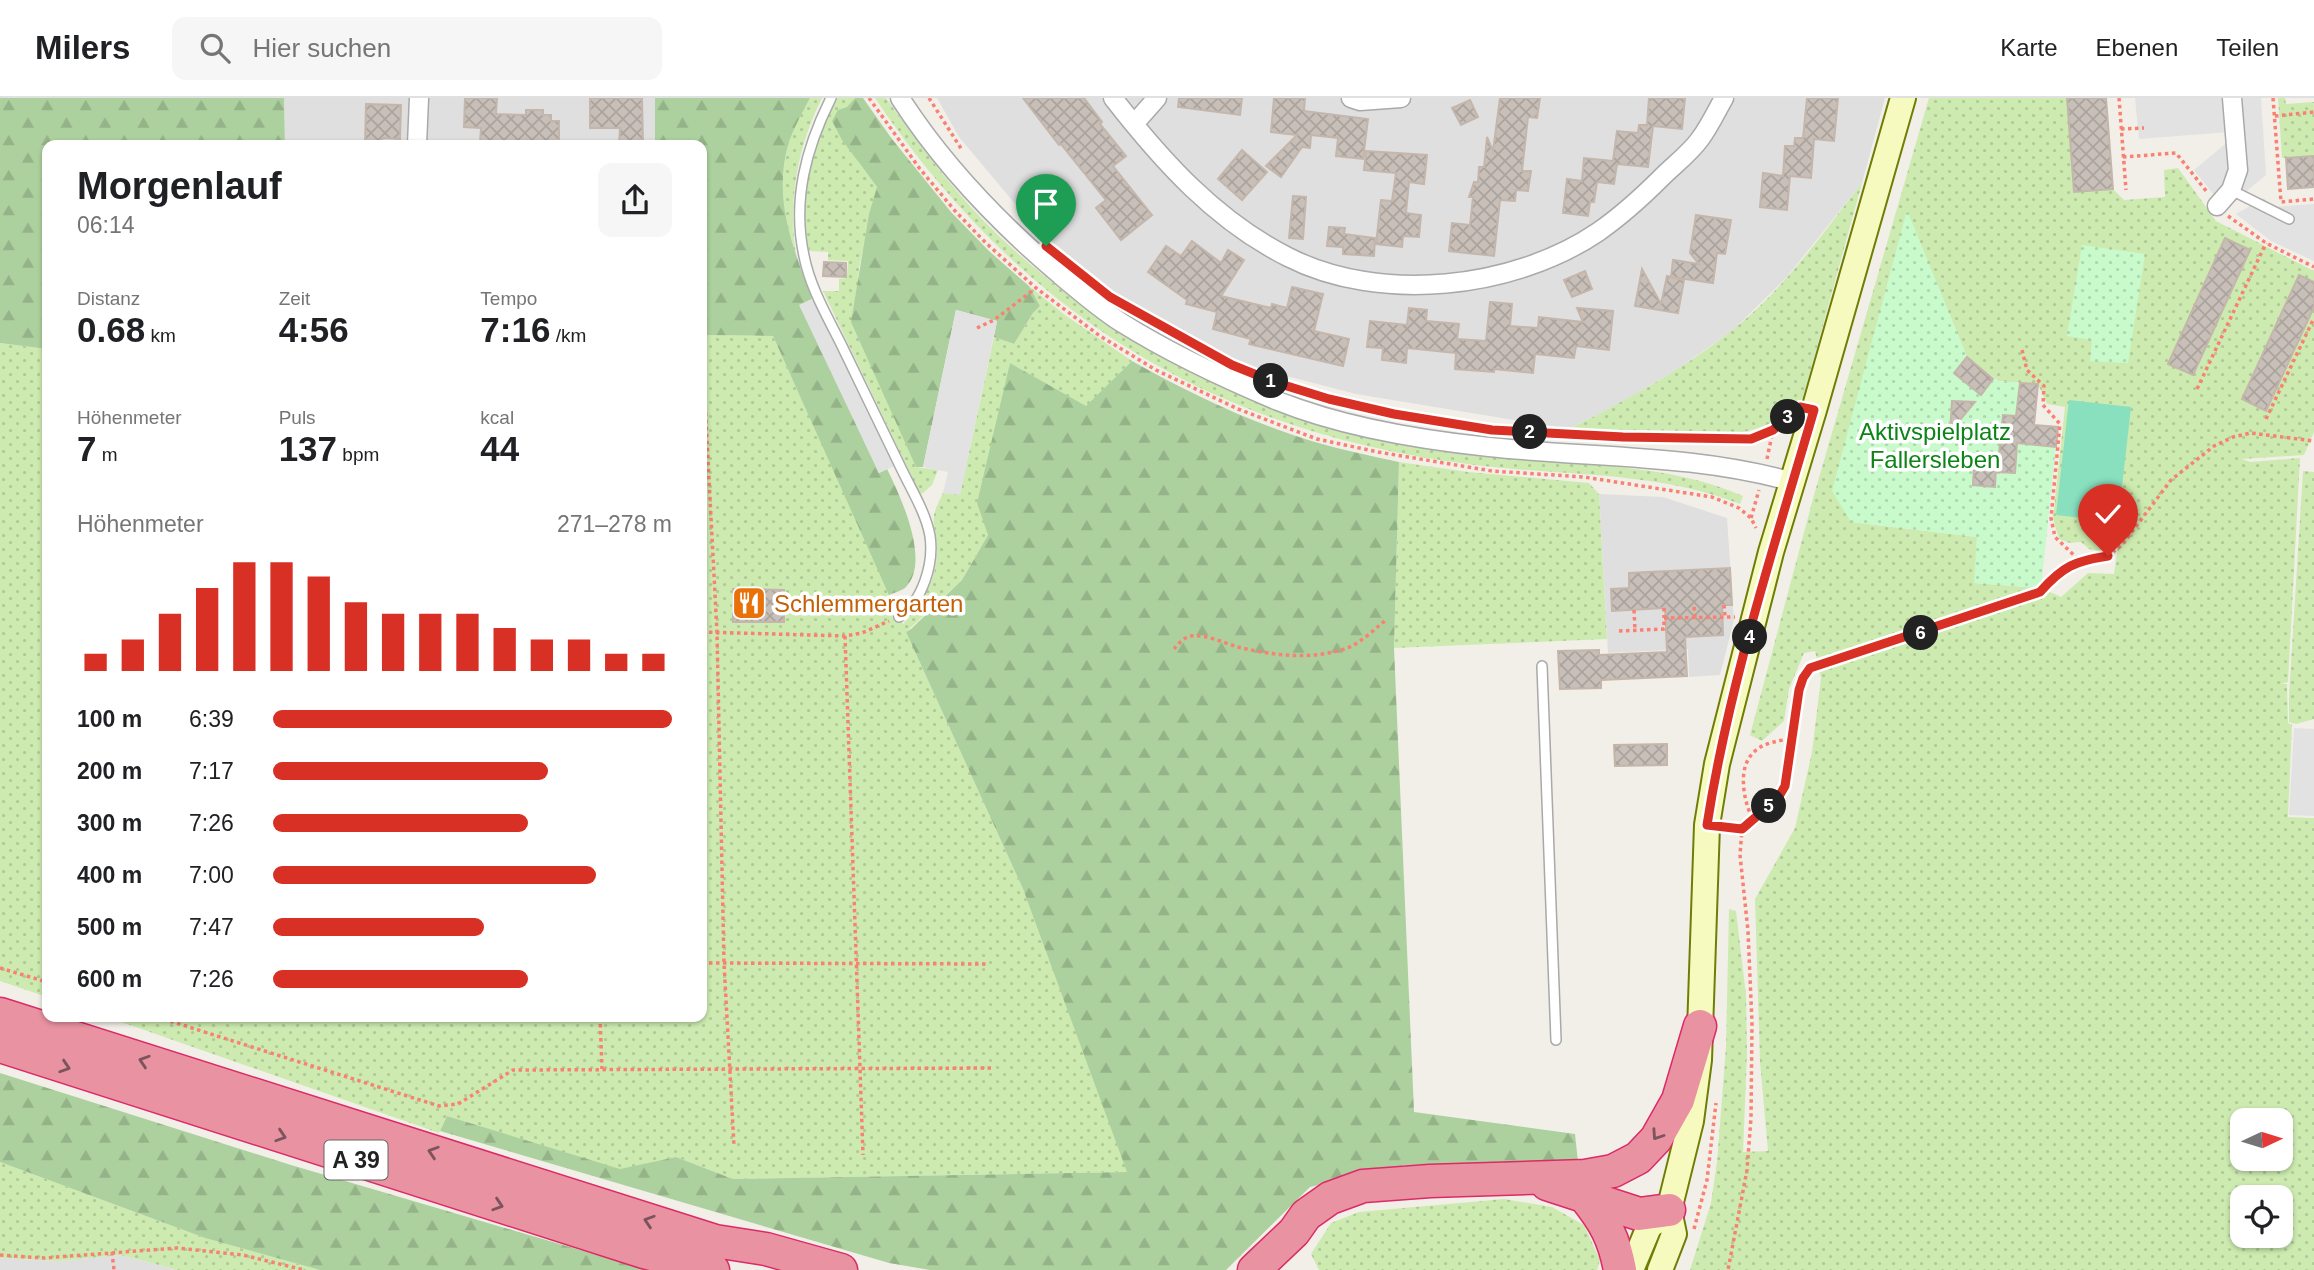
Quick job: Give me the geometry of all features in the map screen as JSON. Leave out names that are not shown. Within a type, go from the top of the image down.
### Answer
[{"type":"highway","name":"A 39","points":[[0,1014],[715,1241],[766,1249],[841,1270]]},
{"type":"highway","points":[[1585,1187],[1638,1158],[1656,1139],[1678,1100],[1700,1026]]},
{"type":"highway","name":"A 39","points":[[0,1045],[631,1248],[713,1270]]},
{"type":"highway","points":[[1254,1270],[1294,1232],[1306,1215],[1330,1198],[1363,1186],[1430,1181],[1533,1179],[1585,1187],[1639,1214],[1684,1212]]},
{"type":"highway","points":[[1585,1187],[1609,1232],[1620,1270]]},
{"type":"highway","points":[[1289,1270],[1294,1232]]},
{"type":"street","points":[[417,140],[419,98]]},
{"type":"street","points":[[900,98],[944,158],[977,196],[1017,238],[1081,292],[1120,321],[1167,349],[1279,401],[1351,423],[1422,438],[1489,447],[1712,463],[1793,482]]},
{"type":"street","points":[[1113,98],[1169,166],[1213,209],[1250,236],[1290,259],[1349,280],[1419,285],[1485,279],[1544,260],[1596,233],[1643,196],[1699,141],[1724,98]]},
{"type":"street","points":[[1134,124],[1157,98]]},
{"type":"street","points":[[1351,98],[1360,101],[1401,98]]},
{"type":"street","points":[[1660,1270],[1684,1212],[1690,1121],[1699,1060],[1719,822],[1719,751],[1771,552],[1903,98]]},
{"type":"street","points":[[2217,205],[2231,190],[2238,170],[2232,98]]},
{"type":"street","points":[[1631,1270],[1650,1227],[1684,1212]]},
{"type":"lane","points":[[831,98],[816,128],[803,168],[798,217],[804,258],[822,305],[907,481],[929,533],[931,553],[926,575],[913,605],[900,617]]},
{"type":"lane","points":[[2231,190],[2289,219]]},
{"type":"lane","points":[[1542,666],[1556,1040]]},
{"type":"path","points":[[869,98],[912,158],[956,212],[986,243],[1037,288],[1100,337],[1156,370],[1238,409],[1317,439],[1492,471],[1584,477],[1712,497],[1739,508],[1751,518],[1756,529]]},
{"type":"path","points":[[929,98],[964,153]]},
{"type":"path","points":[[2119,98],[2126,190]]},
{"type":"path","points":[[2273,98],[2281,202],[2314,199]]},
{"type":"path","points":[[2275,116],[2314,112]]},
{"type":"path","points":[[2121,129],[2144,128]]},
{"type":"path","points":[[2197,389],[2266,243]]},
{"type":"path","points":[[977,328],[993,320],[1037,288]]},
{"type":"path","points":[[2266,419],[2314,318]]},
{"type":"path","points":[[2022,350],[2027,370],[2044,386],[2043,405],[2060,424],[2051,518],[2055,537],[2080,561]]},
{"type":"path","points":[[1342,402],[1455,424]]},
{"type":"path","points":[[1558,433],[1751,439],[1773,430],[1800,407],[1814,410]]},
{"type":"path","points":[[1728,1270],[1747,1170],[1751,1118],[1752,1023],[1748,931],[1740,855],[1742,829],[1778,798],[1785,786],[1799,690],[1810,668],[2040,592],[2056,574],[2080,561],[2108,556],[2122,545],[2171,480],[2214,446],[2251,433],[2314,441]]},
{"type":"path","points":[[707,440],[717,633],[724,963],[734,1146]]},
{"type":"path","points":[[1724,605],[1725,616]]},
{"type":"path","points":[[1694,607],[1695,617]]},
{"type":"path","points":[[1619,631],[1664,629],[1664,608]]},
{"type":"path","points":[[1634,610],[1635,630]]},
{"type":"path","points":[[1664,618],[1732,616],[1754,624]]},
{"type":"path","points":[[707,632],[845,636],[862,633],[900,617]]},
{"type":"path","points":[[1174,649],[1189,636],[1197,636],[1276,654],[1302,656],[1332,652],[1344,650],[1386,620]]},
{"type":"path","points":[[845,636],[863,1155]]},
{"type":"path","points":[[1752,819],[1745,797],[1744,778],[1748,759],[1765,745],[1790,738]]},
{"type":"path","points":[[1719,822],[1742,829]]},
{"type":"path","points":[[707,963],[989,964]]},
{"type":"path","points":[[0,968],[42,981]]},
{"type":"path","points":[[176,1022],[439,1107],[458,1104],[513,1070],[994,1068]]},
{"type":"path","points":[[600,1022],[602,1069]]},
{"type":"path","points":[[1684,1212],[1713,1143],[1717,1091]]},
{"type":"path","points":[[0,1255],[44,1258],[157,1248],[196,1249],[243,1255],[304,1270]]},
{"type":"path","points":[[113,1252],[114,1270]]},
{"type":"shaded area","points":[[284,98],[655,98],[655,140],[285,140]]},
{"type":"shaded area","points":[[937,98],[1885,98],[1862,183],[1786,278],[1732,331],[1676,370],[1626,400],[1569,429],[1356,394],[1236,363],[1068,267],[959,137]]},
{"type":"shaded area","points":[[2135,98],[2261,98],[2266,175],[2225,209],[2194,170],[2229,141],[2229,132],[2139,139]]},
{"type":"shaded area","points":[[2264,198],[2272,207],[2314,204],[2314,261],[2271,241],[2236,214]]},
{"type":"shaded area","points":[[812,299],[894,466],[879,473],[799,305]]},
{"type":"shaded area","points":[[956,310],[997,321],[960,495],[943,493],[948,472],[923,467]]},
{"type":"shaded area","points":[[1599,494],[1663,497],[1727,518],[1734,620],[1720,675],[1689,677],[1688,649],[1608,653]]},
{"type":"shaded area","points":[[2294,728],[2314,729],[2314,816],[2289,815]]},
{"type":"shaded area","points":[[120,1255],[178,1270],[0,1270],[0,1258],[59,1261]]},
{"type":"green space","points":[[0,98],[284,98],[285,140],[42,140],[42,348],[0,343]]},
{"type":"green space","points":[[655,98],[810,98],[789,142],[783,183],[787,222],[812,299],[800,305],[879,473],[887,469],[906,511],[915,546],[915,563],[913,577],[905,588],[889,595],[773,336],[707,335],[707,140],[655,140]]},
{"type":"green space","points":[[810,98],[822,98],[806,136],[797,174],[793,214],[796,255],[785,213],[783,171],[791,136]]},
{"type":"green space","points":[[835,98],[855,98],[848,107],[858,162],[877,187],[859,268],[857,296],[916,467],[938,470],[932,485],[922,494],[823,291],[839,291],[839,279],[847,278],[848,261],[828,260],[828,252],[809,251],[805,209],[808,172]]},
{"type":"green space","points":[[855,98],[863,98],[951,212],[989,251],[1029,286],[1040,306],[1014,344],[994,337],[997,321],[956,310],[923,467],[916,467],[851,322],[869,214],[877,187],[842,140],[832,121],[838,110],[847,107]]},
{"type":"green space","points":[[875,98],[886,98],[969,204],[1000,237],[1051,281],[1104,321],[1161,356],[1220,386],[1282,411],[1345,431],[1410,446],[1477,456],[1647,470],[1713,485],[1743,496],[1740,504],[1708,493],[1643,480],[1475,465],[1381,449],[1292,425],[1209,392],[1132,351],[1060,301],[994,242],[932,175]]},
{"type":"green space","points":[[1929,98],[2067,98],[2074,192],[2113,189],[2124,200],[2165,197],[2164,170],[2178,168],[2216,221],[2314,271],[2314,432],[2304,455],[2242,459],[2250,462],[2300,458],[2288,682],[2281,684],[2287,684],[2288,723],[2292,725],[2288,817],[2314,818],[2314,1270],[1690,1270],[1711,1203],[1717,1162],[1726,1047],[1729,909],[1736,911],[1746,995],[1747,1053],[1743,1152],[1768,1151],[1760,1062],[1755,899],[1795,828],[1812,752],[1821,678],[1815,651],[1804,653],[1789,689],[1784,721],[1762,741],[1750,735],[1814,495]],"holes":[[[1907,212],[1967,357],[1998,381],[2038,384],[2047,404],[2065,407],[2053,518],[2059,539],[2070,543],[2081,542],[2089,549],[2108,553],[2118,546],[2114,574],[2088,573],[2061,597],[2041,588],[1975,583],[1977,537],[1851,522]]]},
{"type":"green space","points":[[2278,98],[2285,98],[2286,104],[2314,102],[2314,156],[2282,158]]},
{"type":"green space","points":[[1862,183],[1803,398],[1789,411],[1775,421],[1742,432],[1569,429],[1672,372],[1730,332],[1784,281]]},
{"type":"green space","name":"Aktivspielplatz Fallersleben","points":[[1907,210],[1967,357],[1997,381],[2038,384],[2034,425],[2058,427],[2041,588],[1974,583],[1977,537],[1851,522],[1832,491]]},
{"type":"green space","points":[[2082,245],[2145,254],[2128,363],[2090,361],[2092,340],[2067,336]]},
{"type":"green space","points":[[1029,286],[1065,315],[1132,361],[1086,407],[1010,363],[988,535],[962,580],[906,632],[1023,889],[1128,1172],[733,1179],[676,1157],[620,1170],[447,1116],[439,1133],[121,1022],[707,1022],[707,335],[773,336],[903,624],[922,600],[934,571],[937,550],[934,516],[938,503],[943,493],[960,494],[994,337],[1014,344],[1040,306]]},
{"type":"green space","points":[[0,343],[42,348],[42,995],[0,981]]},
{"type":"green space","points":[[1132,361],[1199,396],[1268,426],[1326,445],[1399,462],[1394,648],[1414,1112],[1575,1134],[1578,1162],[1405,1165],[1310,1187],[1226,1270],[930,1270],[889,1263],[440,1131],[447,1116],[620,1169],[676,1157],[733,1179],[1127,1172],[1023,889],[906,632],[962,580],[988,535],[977,503],[1010,363],[1086,406]]},
{"type":"green space","points":[[2069,400],[2131,407],[2118,522],[2056,515]]},
{"type":"green space","points":[[1399,462],[1468,472],[1589,483],[1599,494],[1607,639],[1394,648]]},
{"type":"green space","points":[[2303,471],[2314,472],[2314,719],[2296,724],[2289,722],[2289,695]]},
{"type":"green space","points":[[0,1073],[291,1165],[648,1270],[320,1270],[205,1238],[0,1162]]},
{"type":"green space","points":[[0,1162],[205,1238],[320,1270],[178,1270],[120,1255],[59,1261],[0,1258]]},
{"type":"green space","points":[[1504,1199],[1552,1207],[1584,1225],[1600,1260],[1597,1270],[1319,1270],[1311,1254],[1331,1223],[1359,1212]]},
{"type":"building","points":[[465,98],[497,98],[496,114],[526,115],[526,110],[543,110],[543,115],[551,115],[551,121],[559,121],[559,140],[480,140],[481,128],[464,127]]},
{"type":"building","points":[[590,98],[642,98],[643,140],[619,140],[620,128],[590,128]]},
{"type":"building","points":[[1023,98],[1084,98],[1102,122],[1100,124],[1126,156],[1113,166],[1152,215],[1121,240],[1096,208],[1106,200]]},
{"type":"building","points":[[1179,98],[1242,98],[1240,115],[1178,107]]},
{"type":"building","points":[[1274,98],[1305,98],[1304,111],[1368,119],[1363,159],[1336,156],[1338,138],[1311,135],[1310,148],[1302,147],[1281,177],[1266,166],[1297,135],[1271,132]]},
{"type":"building","points":[[1500,98],[1540,98],[1537,118],[1528,117],[1522,171],[1531,171],[1528,191],[1516,190],[1515,201],[1500,200],[1494,256],[1449,251],[1452,223],[1470,225],[1473,197],[1469,197],[1474,182],[1478,182],[1479,167],[1484,167],[1487,137],[1493,151]]},
{"type":"building","points":[[1649,98],[1685,98],[1682,129],[1653,126],[1648,167],[1617,164],[1614,184],[1597,182],[1594,202],[1590,202],[1588,216],[1563,213],[1567,179],[1582,181],[1584,158],[1613,161],[1617,131],[1638,133],[1639,125],[1647,125]]},
{"type":"building","points":[[1807,98],[1838,98],[1834,141],[1814,139],[1811,178],[1790,176],[1787,210],[1760,207],[1763,173],[1783,176],[1785,146],[1794,146],[1795,138],[1803,138]]},
{"type":"building","points":[[2067,98],[2106,98],[2113,189],[2074,192]]},
{"type":"building","points":[[1470,100],[1478,117],[1461,125],[1452,108]]},
{"type":"building","points":[[366,104],[401,105],[400,139],[365,140]]},
{"type":"building","points":[[1242,150],[1267,172],[1242,200],[1218,179]]},
{"type":"building","points":[[1366,151],[1427,155],[1424,184],[1409,182],[1406,213],[1421,215],[1419,237],[1403,236],[1402,247],[1376,244],[1381,200],[1392,201],[1396,173],[1364,170]]},
{"type":"building","points":[[2314,156],[2314,187],[2288,189],[2286,158]]},
{"type":"building","points":[[1293,196],[1306,197],[1303,239],[1289,238]]},
{"type":"building","points":[[1696,215],[1731,220],[1725,254],[1717,253],[1713,283],[1671,277],[1673,260],[1699,264],[1690,253]]},
{"type":"building","points":[[1329,227],[1345,228],[1344,234],[1375,238],[1374,256],[1343,254],[1343,247],[1327,246]]},
{"type":"building","points":[[2225,238],[2250,250],[2193,375],[2168,364]]},
{"type":"building","points":[[1192,241],[1221,263],[1228,250],[1244,260],[1221,296],[1271,308],[1272,304],[1287,308],[1292,287],[1323,294],[1314,331],[1349,339],[1343,366],[1249,344],[1251,339],[1213,329],[1217,312],[1186,304],[1187,300],[1148,272],[1166,246],[1181,256]]},
{"type":"building","points":[[824,262],[846,263],[846,277],[823,276]]},
{"type":"building","points":[[1642,269],[1661,304],[1667,276],[1684,280],[1678,313],[1635,306]]},
{"type":"building","points":[[1585,271],[1592,289],[1572,297],[1564,280]]},
{"type":"building","points":[[2299,275],[2314,282],[2314,307],[2266,411],[2242,399]]},
{"type":"building","points":[[1490,302],[1512,304],[1510,326],[1538,328],[1539,317],[1583,322],[1577,308],[1613,311],[1609,350],[1576,346],[1574,358],[1535,354],[1533,373],[1455,369],[1456,353],[1407,348],[1406,363],[1382,360],[1383,348],[1367,347],[1370,321],[1407,325],[1409,308],[1427,310],[1426,321],[1459,324],[1457,339],[1486,341]]},
{"type":"building","points":[[1967,357],[1993,379],[1981,395],[1954,373]]},
{"type":"building","points":[[2020,383],[2038,384],[2034,425],[2058,427],[2056,447],[2017,443],[2015,473],[1997,472],[2003,415],[2016,416]]},
{"type":"building","points":[[1952,401],[1975,402],[1950,432]]},
{"type":"building","points":[[1974,463],[1996,465],[1995,487],[1973,485]]},
{"type":"building","points":[[1730,568],[1732,605],[1722,605],[1723,635],[1685,637],[1687,676],[1601,680],[1601,688],[1560,689],[1558,651],[1599,650],[1599,655],[1667,652],[1665,608],[1612,611],[1611,589],[1629,588],[1629,573]]},
{"type":"building","points":[[733,589],[784,590],[784,622],[733,622]]},
{"type":"building","points":[[1667,744],[1667,765],[1615,766],[1614,745]]},
{"type":"place","name":"Schlemmergarten","points":[[749,603]]},
{"type":"route","points":[[1046,246],[1110,297],[1232,365],[1274,382],[1329,399],[1394,414],[1492,430],[1623,437],[1751,439],[1773,430],[1800,407],[1814,410],[1771,552],[1754,624],[1731,702],[1707,825],[1742,829],[1778,798],[1785,786],[1799,690],[1810,668],[2040,592],[2056,574],[2080,561],[2108,556]]}]
